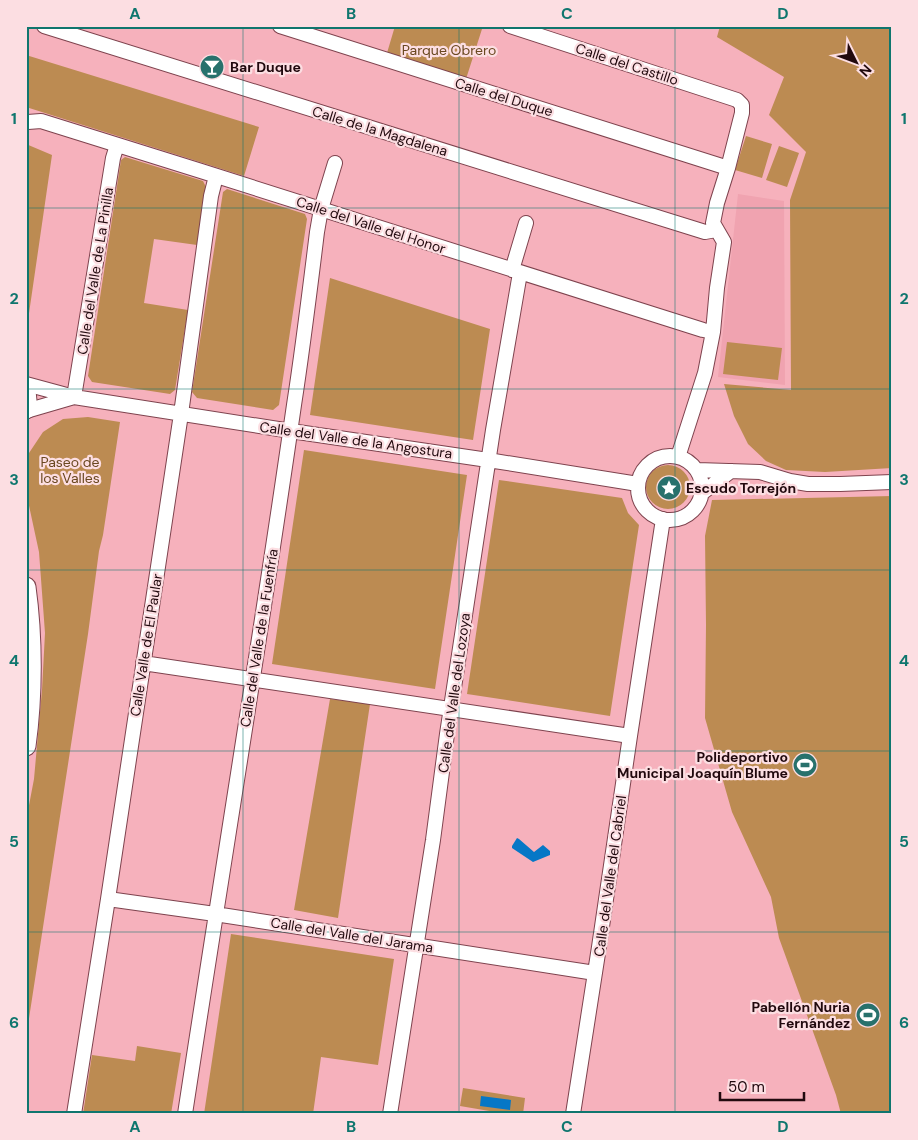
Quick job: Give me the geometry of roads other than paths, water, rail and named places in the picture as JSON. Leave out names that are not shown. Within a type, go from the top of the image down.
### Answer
[{"type":"main road","points":[[26,391],[26,410]]},
{"type":"main road","points":[[26,587],[29,606],[31,694],[26,746]]},
{"type":"street","name":"Calle de la Magdalena","points":[[44,26],[705,232],[716,230]]},
{"type":"street","name":"Calle del Duque","points":[[280,26],[728,168]]},
{"type":"street","name":"Calle del Castillo","points":[[510,26],[736,100],[742,105],[742,113],[728,168]]},
{"type":"street","name":"Calle del Valle del Honor","points":[[28,122],[41,121],[516,272],[713,332]]},
{"type":"street","name":"Calle del Valle de La Pinilla","points":[[74,397],[113,158],[117,145]]},
{"type":"street","name":"Calle del Valle de la Fuenfría","points":[[185,1114],[291,431],[317,232],[335,163]]},
{"type":"street","points":[[678,457],[705,373],[713,332],[724,242],[713,223],[728,168]]},
{"type":"street","name":"Calle Valle de El Paular","points":[[74,1114],[181,414],[211,196],[216,176]]},
{"type":"street","name":"Calle del Valle del Lozoya","points":[[390,1114],[433,840],[516,272],[526,223]]},
{"type":"street","name":"Calle del Valle de la Angostura","points":[[26,384],[74,397],[638,484]]},
{"type":"street","name":"Calle del Valle de la Angostura","points":[[26,410],[74,397]]},
{"type":"street","points":[[678,457],[690,463],[697,470],[701,481],[702,493],[697,505],[689,514],[677,520],[663,520],[653,516],[644,508],[638,496],[638,484],[642,473],[649,464],[659,458],[678,457]]},
{"type":"street","points":[[697,470],[760,472],[808,484],[892,482]]},
{"type":"street","points":[[702,493],[731,471]]},
{"type":"street","name":"Calle del Valle del Cabriel","points":[[573,1114],[663,520]]},
{"type":"street","points":[[143,663],[630,736]]},
{"type":"street","name":"Calle del Valle del Jarama","points":[[108,899],[595,973]]},
{"type":"water","points":[[517,838],[534,852],[543,845],[550,851],[550,855],[533,862],[512,848]]},
{"type":"water","points":[[481,1096],[511,1100],[510,1110],[480,1106]]},
{"type":"place","name":"Bar Duque","points":[[212,67]]},
{"type":"place","name":"Escudo Torrejón","points":[[669,488]]},
{"type":"place","name":"Polideportivo Municipal Joaquín Blume","points":[[805,765]]},
{"type":"place","name":"Pabellón Nuria Fernández","points":[[868,1015]]},
{"type":"park label","name":"Parque Obrero","points":[[449,50]]},
{"type":"park label","name":"Paseo de los Valles","points":[[70,470]]}]
